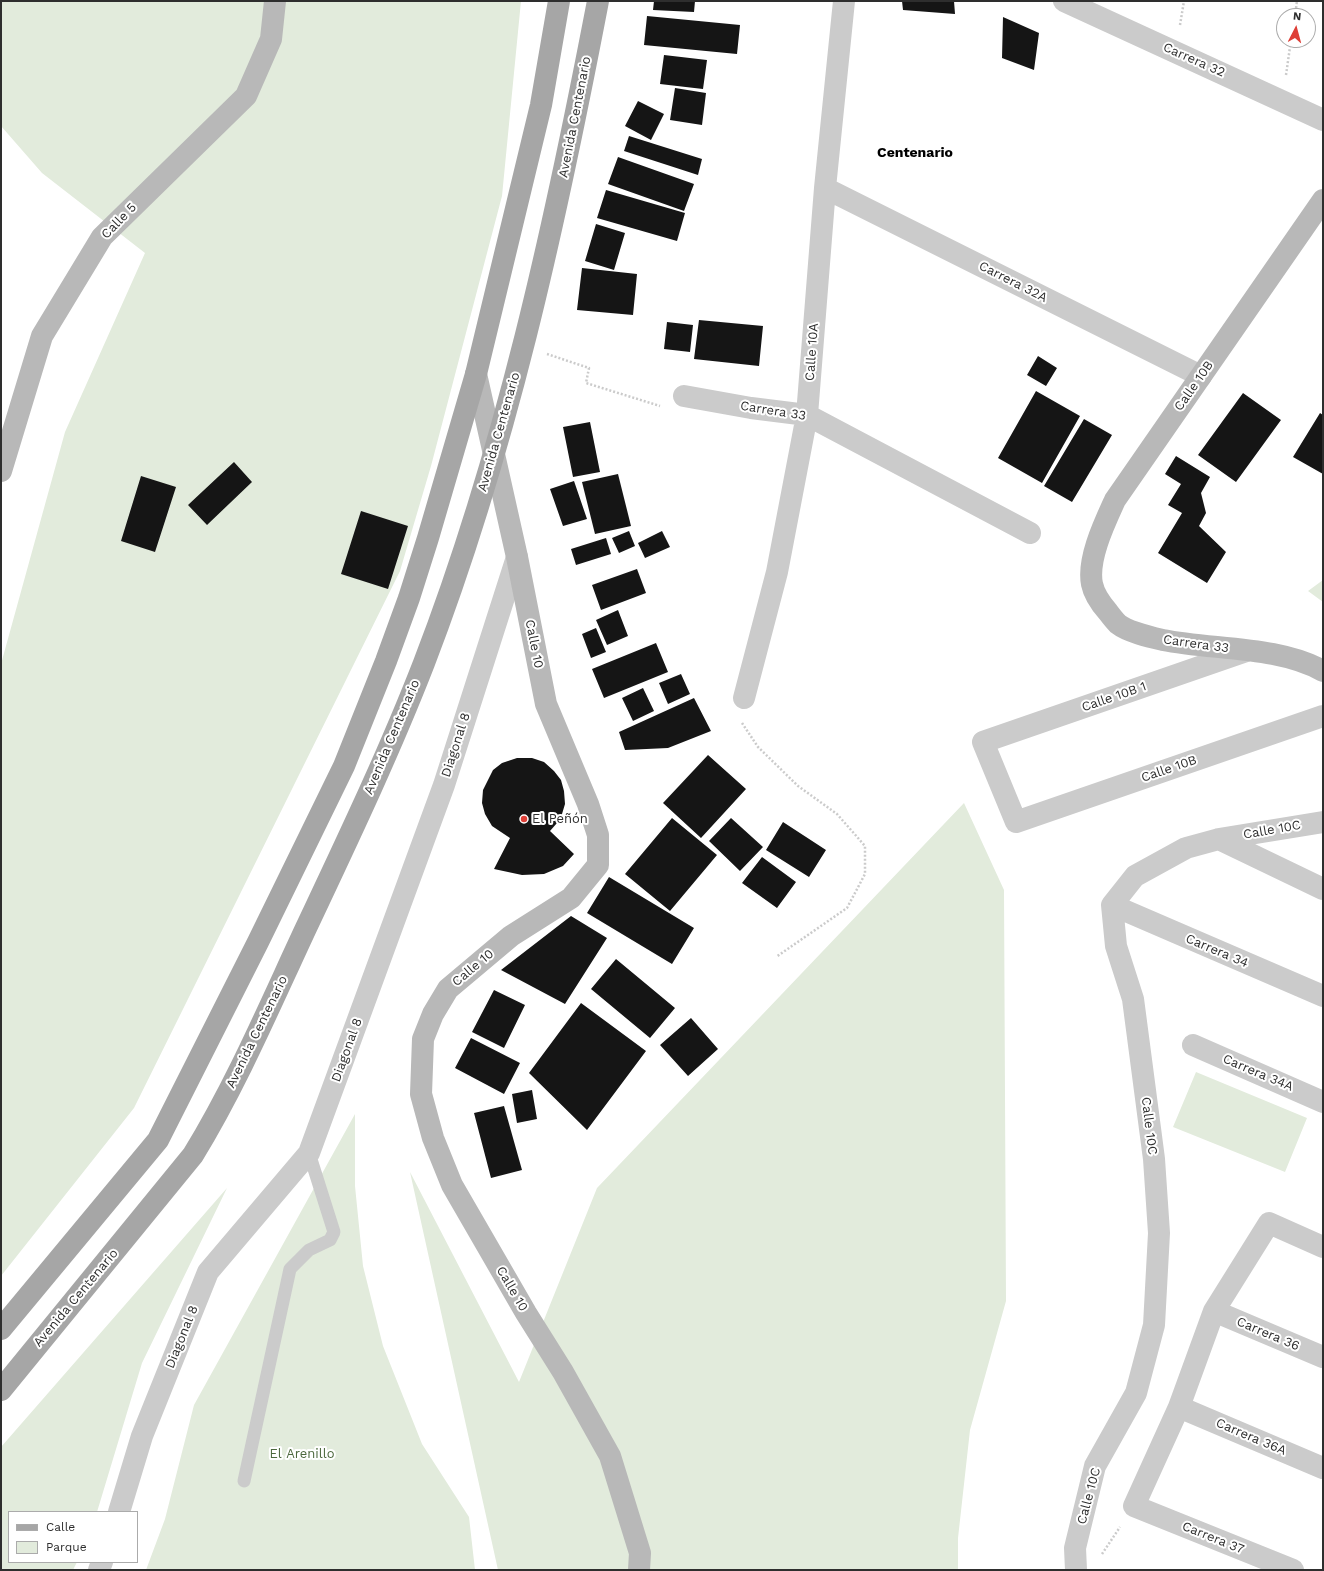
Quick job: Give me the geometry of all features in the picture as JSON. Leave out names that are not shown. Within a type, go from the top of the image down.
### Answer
[{"type":"main road","points":[[1,1329],[158,1140],[234,990],[344,766],[386,661],[428,538],[476,374],[541,106],[559,1]]},
{"type":"main road","name":"Avenida Centenario","points":[[1,1390],[171,1184],[193,1155],[210,1127],[247,1054],[369,793],[424,663],[454,578],[493,455],[553,228],[598,1]]},
{"type":"street","name":"Calle 5","points":[[1,471],[42,336],[102,237],[246,96],[271,39],[275,1]]},
{"type":"street","name":"Calle 10A","points":[[744,698],[777,572],[807,415],[825,188],[844,1]]},
{"type":"street","name":"Carrera 32","points":[[1064,1],[1283,100],[1323,120]]},
{"type":"street","name":"Carrera 32A","points":[[825,188],[1201,376]]},
{"type":"street","name":"Calle 10B","points":[[1092,583],[1093,558],[1102,527],[1116,500],[1323,200]]},
{"type":"street","name":"Calle 10","points":[[476,374],[517,558],[546,704],[588,804],[598,835],[598,866],[570,898],[511,936],[448,989],[433,1014],[423,1039],[421,1094],[432,1138],[452,1185],[526,1313],[563,1372],[610,1456],[640,1553],[639,1570]]},
{"type":"street","name":"Carrera 33","points":[[684,396],[751,408],[807,415],[1030,533]]},
{"type":"street","name":"Diagonal 8","points":[[119,1511],[142,1436],[208,1272],[309,1153],[444,784],[517,558]]},
{"type":"street","name":"Carrera 33","points":[[1092,583],[1099,603],[1118,624],[1147,636],[1186,644],[1246,651],[1307,662],[1323,671]]},
{"type":"street","name":"Calle 10B 1","points":[[1016,822],[983,742],[1246,651]]},
{"type":"street","name":"Calle 10B","points":[[1016,822],[1323,716]]},
{"type":"street","name":"Calle 10C","points":[[1076,1570],[1075,1548],[1095,1466],[1136,1393],[1154,1325],[1159,1233],[1154,1159],[1133,999],[1116,946],[1112,905],[1135,876],[1186,848],[1219,839],[1323,822]]},
{"type":"street","points":[[1219,839],[1323,889]]},
{"type":"street","name":"Carrera 34","points":[[1112,905],[1323,996]]},
{"type":"street","name":"Carrera 34A","points":[[1193,1045],[1323,1102]]},
{"type":"street","points":[[1134,1506],[1179,1407],[1214,1312],[1269,1223],[1323,1247]]},
{"type":"street","name":"Carrera 36","points":[[1214,1312],[1323,1357]]},
{"type":"street","name":"Carrera 36A","points":[[1179,1407],[1323,1468]]},
{"type":"street","name":"Carrera 37","points":[[1134,1506],[1293,1570]]},
{"type":"lane","points":[[244,1481],[290,1269],[310,1250],[330,1240],[334,1232],[309,1153]]},
{"type":"path","points":[[1283,100],[1290,48]]},
{"type":"path","points":[[523,346],[589,368],[586,383],[677,411],[684,396]]},
{"type":"path","points":[[744,698],[736,714],[758,747],[798,786],[837,814],[865,846],[865,874],[847,908],[776,957]]},
{"type":"path","points":[[1100,1557],[1134,1506]]},
{"type":"green space","points":[[1,1],[521,1],[502,196],[431,466],[400,571],[134,1108],[1,1276],[1,664],[65,432],[145,253],[42,173],[1,126]]},
{"type":"green space","points":[[1323,580],[1323,602],[1308,591]]},
{"type":"green space","points":[[964,803],[1004,890],[1006,1301],[970,1430],[958,1538],[958,1570],[498,1570],[410,1172],[519,1382],[597,1188]]},
{"type":"green space","points":[[1196,1072],[1307,1118],[1285,1172],[1173,1127]]},
{"type":"green space","name":"El Arenillo","points":[[355,1114],[355,1186],[363,1266],[383,1346],[422,1444],[469,1517],[475,1570],[146,1570],[165,1519],[194,1405]]},
{"type":"green space","points":[[227,1188],[142,1363],[97,1511],[8,1511],[8,1563],[76,1563],[73,1570],[1,1570],[1,1447]]},
{"type":"building","points":[[654,1],[695,1],[694,12],[653,10]]},
{"type":"building","points":[[902,1],[954,1],[955,14],[903,10]]},
{"type":"building","points":[[647,16],[740,25],[737,54],[644,45]]},
{"type":"building","points":[[1003,17],[1039,33],[1034,70],[1002,58]]},
{"type":"building","points":[[664,55],[707,60],[703,89],[660,84]]},
{"type":"building","points":[[675,88],[706,93],[702,125],[670,120]]},
{"type":"building","points":[[638,101],[664,114],[651,140],[625,126]]},
{"type":"building","points":[[629,136],[702,159],[698,175],[624,151]]},
{"type":"building","points":[[618,157],[694,184],[684,211],[608,184]]},
{"type":"building","points":[[606,190],[685,213],[677,241],[597,218]]},
{"type":"building","points":[[596,224],[625,233],[614,270],[585,261]]},
{"type":"building","points":[[582,268],[637,274],[633,315],[577,310]]},
{"type":"building","points":[[699,320],[763,326],[759,366],[694,359]]},
{"type":"building","points":[[667,322],[693,325],[690,352],[664,349]]},
{"type":"building","points":[[1038,356],[1057,368],[1046,386],[1027,375]]},
{"type":"building","points":[[1036,391],[1080,416],[1042,483],[998,458]]},
{"type":"building","points":[[1243,393],[1281,420],[1236,482],[1198,455]]},
{"type":"building","points":[[1320,413],[1323,415],[1323,474],[1293,457]]},
{"type":"building","points":[[1084,419],[1112,435],[1072,502],[1044,486]]},
{"type":"building","points":[[590,422],[600,472],[573,477],[563,427]]},
{"type":"building","points":[[1176,456],[1210,477],[1201,493],[1206,513],[1199,526],[1226,552],[1207,583],[1158,553],[1182,513],[1168,505],[1181,484],[1165,474]]},
{"type":"building","points":[[234,462],[252,482],[207,525],[188,505]]},
{"type":"building","points":[[618,474],[631,526],[595,534],[582,482]]},
{"type":"building","points":[[141,476],[176,487],[155,552],[121,541]]},
{"type":"building","points":[[574,481],[587,519],[563,526],[550,489]]},
{"type":"building","points":[[361,511],[408,526],[388,589],[341,574]]},
{"type":"building","points":[[629,531],[635,546],[619,553],[612,538]]},
{"type":"building","points":[[662,531],[670,547],[645,558],[638,543]]},
{"type":"building","points":[[606,538],[611,554],[576,565],[571,549]]},
{"type":"building","points":[[637,569],[646,593],[601,610],[592,585]]},
{"type":"building","points":[[618,610],[628,636],[607,645],[596,620]]},
{"type":"building","points":[[596,628],[606,652],[591,658],[582,634]]},
{"type":"building","points":[[656,643],[668,672],[604,698],[592,669]]},
{"type":"building","points":[[681,674],[690,694],[668,704],[659,683]]},
{"type":"building","points":[[643,688],[654,711],[633,721],[622,698]]},
{"type":"building","points":[[694,698],[711,731],[668,748],[625,750],[619,732]]},
{"type":"building","points":[[708,755],[746,789],[701,838],[663,803]]},
{"type":"building","name":"El Peñón","points":[[517,758],[532,758],[544,762],[561,780],[564,791],[565,804],[562,814],[550,831],[574,854],[563,866],[544,874],[522,875],[494,869],[510,838],[492,826],[485,814],[482,803],[483,790],[493,770],[502,763]]},
{"type":"building","points":[[672,818],[717,855],[670,911],[625,874]]},
{"type":"building","points":[[731,818],[763,847],[740,871],[709,841]]},
{"type":"building","points":[[783,822],[826,850],[809,877],[766,850]]},
{"type":"building","points":[[762,857],[796,882],[777,908],[742,883]]},
{"type":"building","points":[[609,877],[694,928],[672,964],[587,913]]},
{"type":"building","points":[[571,916],[607,938],[565,1004],[501,970]]},
{"type":"building","points":[[616,959],[675,1008],[650,1038],[591,989]]},
{"type":"building","points":[[494,990],[525,1005],[504,1048],[472,1032]]},
{"type":"building","points":[[581,1003],[646,1051],[587,1130],[529,1073]]},
{"type":"building","points":[[691,1018],[718,1049],[688,1076],[660,1045]]},
{"type":"building","points":[[471,1038],[520,1063],[504,1094],[455,1068]]},
{"type":"building","points":[[532,1090],[537,1119],[517,1123],[512,1094]]},
{"type":"building","points":[[504,1106],[522,1170],[491,1178],[474,1113]]},
{"type":"place","name":"El Peñón","points":[[524,819]]},
{"type":"district","name":"Centenario","points":[[915,153]]}]
